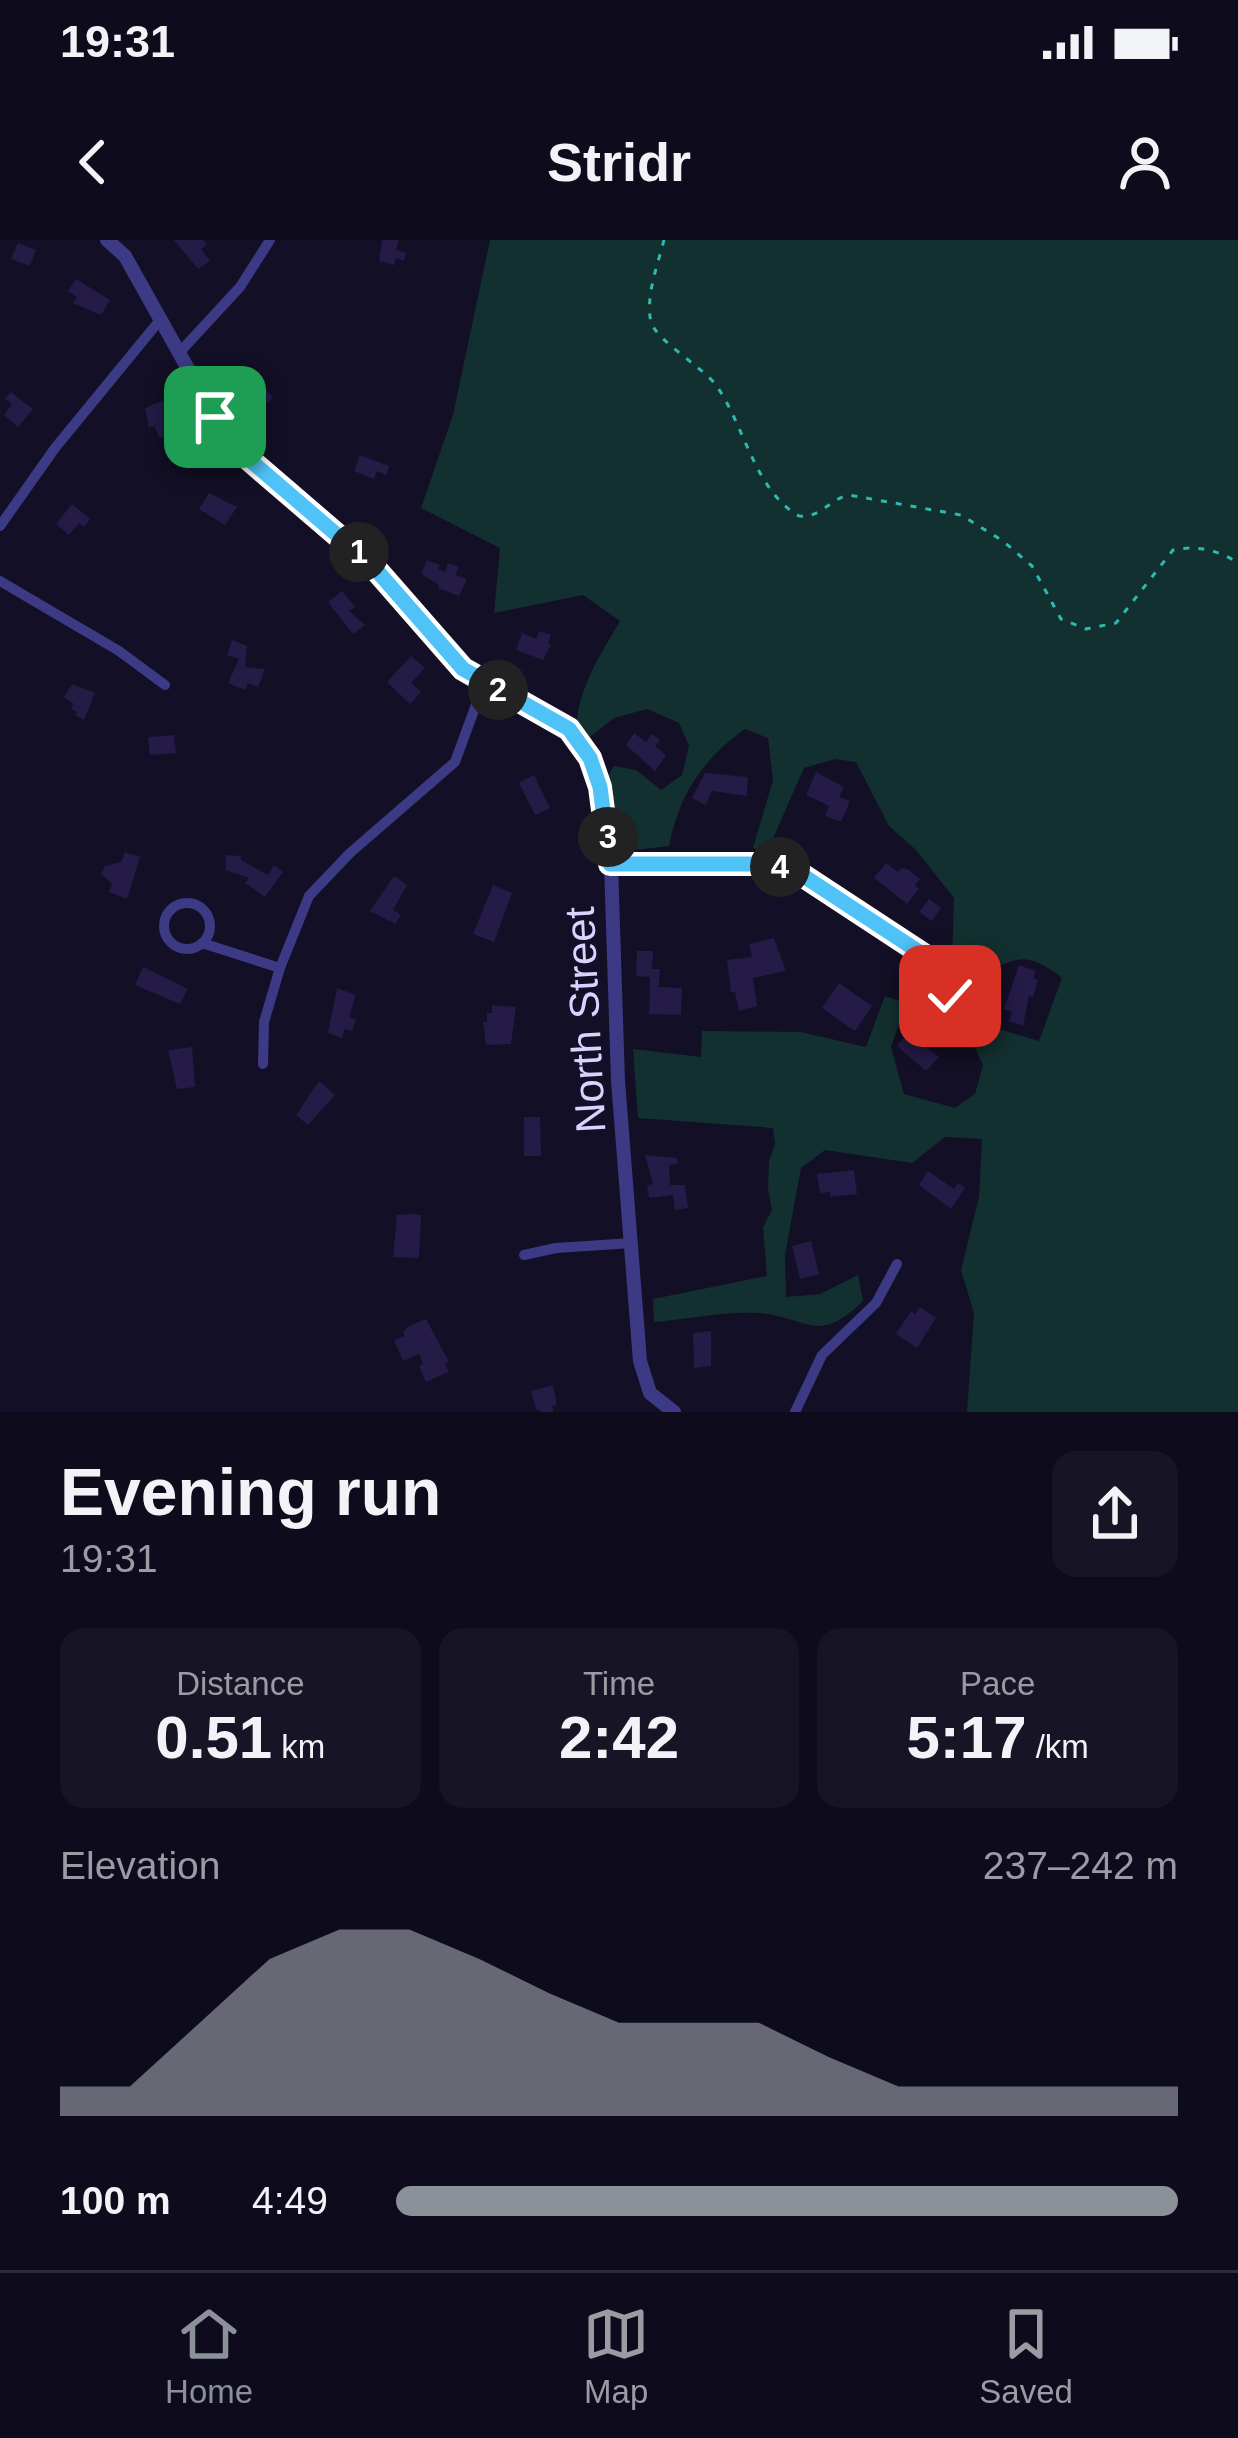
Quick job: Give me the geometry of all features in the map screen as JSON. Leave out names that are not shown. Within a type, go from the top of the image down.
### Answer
[{"type":"street","name":"North Street","points":[[106,240],[125,256],[215,417],[244,455],[372,565],[440,646],[484,683],[569,729],[590,758],[600,787],[610,864],[618,1081],[643,1379],[650,1393],[674,1412]]},
{"type":"street","points":[[179,353],[240,286],[270,240]]},
{"type":"street","points":[[0,526],[20,493],[160,320]]},
{"type":"street","points":[[0,581],[123,654],[165,685]]},
{"type":"street","points":[[263,1064],[262,1032],[280,968],[309,896],[455,762],[484,683]]},
{"type":"street","points":[[610,864],[770,864],[799,873],[933,961],[950,996]]},
{"type":"street","points":[[202,943],[209,931],[204,911],[192,904],[172,909],[164,923],[168,939],[180,948],[202,943],[280,968]]},
{"type":"street","points":[[524,1255],[556,1248],[632,1244]]},
{"type":"street","points":[[795,1412],[822,1355],[876,1303],[897,1264]]},
{"type":"path","points":[[664,240],[649,310],[653,329],[714,383],[774,493],[792,512],[811,517],[838,497],[849,495],[961,515],[1032,566],[1060,619],[1087,628],[1116,623],[1173,550],[1190,547],[1238,563]]},
{"type":"green space","points":[[490,240],[1238,240],[1238,1412],[967,1412],[974,1313],[961,1270],[979,1197],[982,1139],[945,1137],[912,1163],[825,1150],[801,1168],[785,1255],[786,1297],[820,1294],[858,1275],[863,1301],[847,1315],[823,1326],[746,1313],[654,1322],[653,1299],[767,1276],[763,1227],[772,1210],[769,1161],[775,1144],[773,1128],[638,1118],[633,1049],[701,1057],[702,1031],[801,1032],[866,1047],[885,996],[906,1003],[891,1047],[904,1094],[955,1108],[975,1094],[983,1065],[966,1029],[976,1022],[1039,1041],[1062,978],[1030,960],[1013,961],[980,976],[952,961],[954,898],[916,850],[889,826],[856,762],[835,759],[804,768],[767,852],[753,848],[773,780],[768,738],[745,729],[695,779],[679,810],[669,846],[618,852],[605,780],[614,766],[636,770],[661,790],[682,775],[689,746],[679,723],[647,709],[614,718],[590,737],[576,729],[586,686],[620,621],[583,595],[494,613],[500,548],[421,508],[453,415]]},
{"type":"building","points":[[174,240],[203,240],[207,245],[201,249],[210,261],[198,269]]},
{"type":"building","points":[[382,240],[399,240],[396,250],[406,253],[404,261],[396,258],[394,265],[379,261]]},
{"type":"building","points":[[18,243],[36,250],[30,266],[11,259]]},
{"type":"building","points":[[76,279],[110,300],[101,315],[73,303],[77,297],[68,291]]},
{"type":"building","points":[[252,373],[273,398],[260,408],[242,395],[246,392],[239,384]]},
{"type":"building","points":[[11,392],[33,409],[18,427],[4,415],[12,404],[5,399]]},
{"type":"building","points":[[164,400],[176,431],[160,438],[154,426],[149,428],[145,408]]},
{"type":"building","points":[[360,455],[389,466],[386,475],[377,471],[374,479],[354,471]]},
{"type":"building","points":[[209,493],[237,507],[225,525],[199,509]]},
{"type":"building","points":[[72,504],[90,519],[69,535],[56,524]]},
{"type":"building","points":[[427,560],[445,572],[448,563],[459,567],[455,575],[467,579],[459,596],[421,574]]},
{"type":"building","points":[[342,591],[355,607],[349,611],[365,625],[353,634],[328,602]]},
{"type":"building","points":[[539,631],[551,635],[543,660],[516,650],[522,633],[536,639]]},
{"type":"building","points":[[232,640],[247,646],[245,667],[265,669],[258,687],[248,683],[245,690],[228,683],[239,659],[227,655]]},
{"type":"building","points":[[411,656],[425,668],[411,683],[421,692],[410,704],[387,682]]},
{"type":"building","points":[[72,684],[95,693],[84,720],[64,697]]},
{"type":"building","points":[[634,733],[646,742],[652,734],[660,740],[655,746],[666,755],[655,771],[626,745]]},
{"type":"building","points":[[174,735],[176,753],[150,755],[148,737]]},
{"type":"building","points":[[816,772],[844,787],[839,797],[850,801],[841,822],[825,816],[829,806],[806,795]]},
{"type":"building","points":[[705,773],[748,777],[747,796],[712,791],[706,805],[692,798]]},
{"type":"building","points":[[534,775],[550,808],[535,815],[519,783]]},
{"type":"building","points":[[125,852],[140,857],[127,899],[109,892],[112,884],[101,874],[105,866],[121,862]]},
{"type":"building","points":[[226,855],[241,856],[268,875],[274,865],[283,872],[265,897],[245,883],[249,878],[225,870]]},
{"type":"building","points":[[886,863],[920,879],[915,885],[919,889],[907,904],[874,878]]},
{"type":"building","points":[[394,876],[407,885],[393,910],[401,915],[395,924],[370,911]]},
{"type":"building","points":[[493,885],[512,893],[494,942],[473,934]]},
{"type":"building","points":[[929,899],[941,908],[932,921],[919,912]]},
{"type":"building","points":[[774,938],[786,971],[753,978],[757,1006],[739,1011],[727,960],[752,957],[749,944]]},
{"type":"building","points":[[637,951],[653,951],[652,969],[660,969],[659,987],[682,988],[681,1015],[649,1014],[650,977],[636,976]]},
{"type":"building","points":[[1019,965],[1036,971],[1033,978],[1038,980],[1033,997],[1029,995],[1023,1026],[1009,1021],[1012,1012],[1004,1009]]},
{"type":"building","points":[[143,967],[188,989],[180,1004],[135,985]]},
{"type":"building","points":[[839,983],[872,1006],[855,1031],[822,1008]]},
{"type":"building","points":[[337,988],[356,995],[349,1017],[356,1019],[352,1031],[345,1029],[342,1038],[328,1033]]},
{"type":"building","points":[[492,1005],[516,1007],[511,1044],[486,1045],[483,1022],[492,1013]]},
{"type":"building","points":[[908,1033],[939,1057],[926,1071],[897,1046]]},
{"type":"building","points":[[192,1047],[195,1087],[177,1089],[168,1050]]},
{"type":"building","points":[[319,1081],[335,1095],[308,1125],[296,1115]]},
{"type":"building","points":[[524,1117],[540,1117],[541,1156],[524,1156]]},
{"type":"building","points":[[645,1155],[677,1158],[677,1164],[669,1165],[670,1185],[685,1185],[688,1208],[675,1210],[673,1195],[649,1198],[647,1185],[653,1184]]},
{"type":"building","points":[[854,1170],[857,1194],[830,1197],[830,1192],[820,1193],[817,1174]]},
{"type":"building","points":[[928,1171],[954,1189],[958,1183],[965,1188],[951,1209],[919,1185]]},
{"type":"building","points":[[397,1215],[421,1215],[419,1258],[393,1257]]},
{"type":"building","points":[[811,1241],[819,1274],[800,1279],[792,1246]]},
{"type":"building","points":[[920,1307],[936,1318],[917,1348],[896,1334],[911,1311],[915,1314]]},
{"type":"building","points":[[426,1319],[449,1362],[445,1364],[449,1372],[426,1382],[419,1354],[403,1361],[394,1340]]},
{"type":"building","points":[[711,1331],[711,1366],[694,1368],[693,1333]]},
{"type":"building","points":[[553,1385],[554,1412],[536,1409],[531,1391]]},
{"type":"route","points":[[215,417],[244,455],[372,565],[463,669],[569,729],[590,758],[600,787],[610,864],[770,864],[799,873],[933,961],[950,996]]}]
